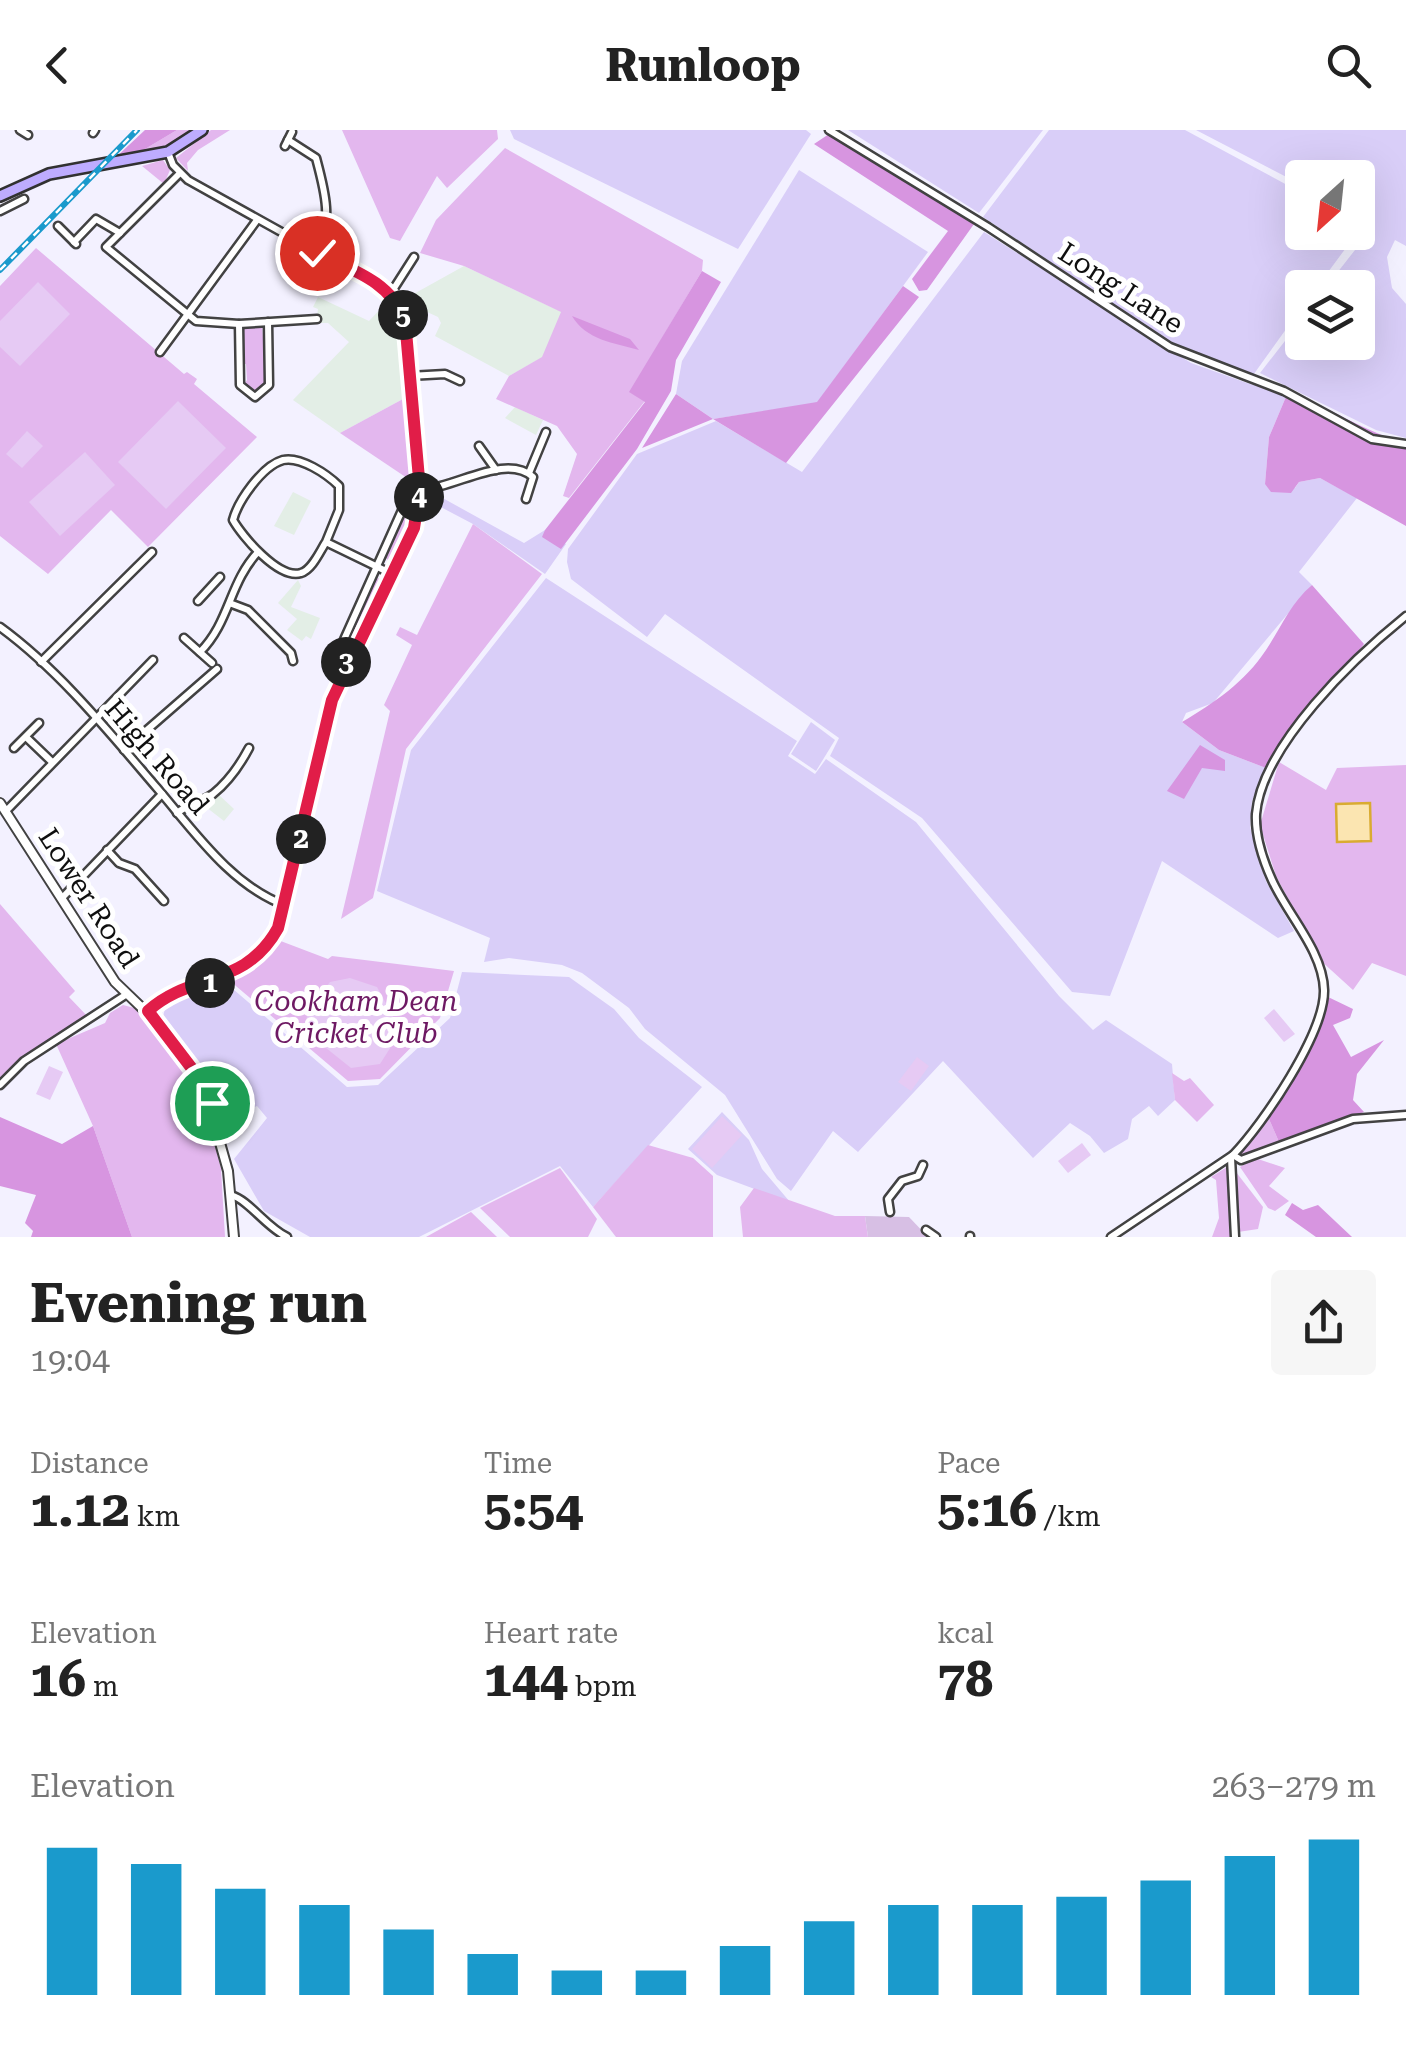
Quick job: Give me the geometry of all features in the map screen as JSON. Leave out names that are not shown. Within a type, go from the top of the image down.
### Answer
[{"type":"main road","points":[[0,196],[49,174],[168,152],[202,130]]},
{"type":"street","name":"Long Lane","points":[[829,130],[988,227],[1170,348],[1284,392],[1372,439],[1406,444]]},
{"type":"street","points":[[18,132],[28,135]]},
{"type":"street","points":[[288,139],[316,158],[327,199],[324,233],[317,253]]},
{"type":"street","points":[[148,1011],[174,994],[247,965],[264,950],[287,906],[332,700],[342,670],[394,575],[414,528],[420,490],[405,320],[391,294],[179,174],[168,152]]},
{"type":"street","points":[[179,174],[106,247],[188,315],[205,323],[317,319]]},
{"type":"street","points":[[0,211],[21,203]]},
{"type":"street","points":[[58,226],[76,243],[96,219],[120,234]]},
{"type":"street","points":[[160,352],[257,220]]},
{"type":"street","points":[[391,294],[414,256]]},
{"type":"street","points":[[238,324],[240,385],[255,397],[269,385],[268,322]]},
{"type":"street","points":[[409,376],[444,374],[460,381]]},
{"type":"street","points":[[526,499],[532,487],[530,473],[546,432]]},
{"type":"street","points":[[479,446],[496,470]]},
{"type":"street","points":[[284,460],[328,474],[339,486],[339,510],[326,542],[302,574],[290,574],[258,552],[233,520],[243,497],[284,460]]},
{"type":"street","points":[[420,490],[436,490],[496,470],[520,468],[530,473]]},
{"type":"street","points":[[338,652],[403,508]]},
{"type":"street","points":[[326,542],[394,575]]},
{"type":"street","points":[[41,662],[152,552]]},
{"type":"street","points":[[200,652],[218,632],[232,604],[232,590],[258,552]]},
{"type":"street","points":[[198,601],[217,580],[232,590]]},
{"type":"street","points":[[232,604],[248,610],[291,652],[293,661]]},
{"type":"street","points":[[1110,1237],[1232,1156],[1270,1113],[1300,1055],[1325,993],[1320,967],[1272,882],[1261,849],[1256,827],[1260,795],[1285,746],[1323,694],[1357,656],[1406,616]]},
{"type":"street","name":"High Road","points":[[0,627],[41,662],[124,750],[210,852],[287,906]]},
{"type":"street","points":[[124,750],[214,666],[184,638]]},
{"type":"street","points":[[3,807],[152,660]]},
{"type":"street","points":[[14,748],[39,723]]},
{"type":"street","points":[[26,737],[52,762]]},
{"type":"street","points":[[177,813],[190,802],[211,796],[249,748]]},
{"type":"street","points":[[63,897],[162,794]]},
{"type":"street","name":"Lower Road","points":[[3,807],[115,982],[148,1011],[203,1083],[212,1103],[231,1195],[234,1237]]},
{"type":"street","points":[[107,850],[136,870],[164,900]]},
{"type":"street","points":[[0,1085],[24,1061],[127,994]]},
{"type":"street","points":[[1232,1156],[1242,1160],[1353,1119],[1406,1115]]},
{"type":"street","points":[[1232,1156],[1235,1237]]},
{"type":"street","points":[[890,1212],[888,1199],[895,1188],[918,1176],[923,1165]]},
{"type":"street","points":[[231,1195],[245,1201],[261,1222],[287,1237]]},
{"type":"street","points":[[926,1230],[936,1237]]},
{"type":"shaded area","points":[[145,130],[177,130],[130,158],[114,159]]},
{"type":"shaded area","points":[[510,130],[806,130],[811,134],[738,249],[514,139]]},
{"type":"shaded area","points":[[848,130],[1043,130],[979,213]]},
{"type":"shaded area","points":[[1049,130],[1185,130],[1285,184],[1285,250],[1344,250],[1330,270],[1285,270],[1285,331],[1251,378],[1170,342],[983,217]]},
{"type":"shaded area","points":[[1196,130],[1406,130],[1406,246],[1395,240],[1387,257],[1392,288],[1406,304],[1406,438],[1376,430],[1260,373],[1285,341],[1285,360],[1375,360],[1375,270],[1339,270],[1355,250],[1375,250],[1375,160],[1285,160],[1285,176]]},
{"type":"shaded area","points":[[829,134],[974,224],[927,290],[919,291],[912,279],[948,231],[814,144]]},
{"type":"shaded area","points":[[799,170],[928,252],[817,403],[713,419],[676,394],[682,361]]},
{"type":"shaded area","points":[[984,232],[1191,363],[1250,384],[1288,392],[1269,437],[1265,484],[1295,488],[1299,482],[1320,478],[1357,498],[1299,572],[1312,585],[1213,703],[1186,713],[1182,722],[1219,750],[1266,768],[1252,801],[1250,827],[1266,881],[1294,931],[1278,938],[1162,861],[1110,996],[1072,992],[922,818],[830,756],[839,738],[665,614],[647,637],[571,579],[567,562],[568,549],[637,454],[716,421],[802,472]]},
{"type":"shaded area","points":[[464,266],[562,312],[543,357],[509,376],[435,336],[441,323],[438,317],[410,304],[410,296]]},
{"type":"shaded area","points":[[702,271],[721,282],[676,360],[671,391],[637,449],[561,549],[542,537],[545,530],[645,402],[629,392]]},
{"type":"shaded area","points":[[903,286],[919,297],[786,463],[713,419],[817,402]]},
{"type":"shaded area","points":[[318,297],[369,321],[389,300],[400,325],[403,399],[340,433],[293,400],[349,342],[328,323],[316,323],[318,309],[313,307]]},
{"type":"shaded area","points":[[572,316],[630,339],[639,350],[593,335]]},
{"type":"shaded area","points":[[1288,392],[1406,443],[1406,526],[1320,478],[1299,482],[1291,493],[1271,492],[1265,484],[1269,437]]},
{"type":"shaded area","points":[[676,394],[713,419],[642,448]]},
{"type":"shaded area","points":[[515,407],[543,420],[536,435],[505,418]]},
{"type":"shaded area","points":[[293,492],[311,501],[294,535],[274,526]]},
{"type":"shaded area","points":[[439,496],[524,543],[545,530],[566,544],[545,574],[473,524],[435,504]]},
{"type":"shaded area","points":[[546,578],[797,741],[788,756],[815,774],[826,759],[916,822],[1059,996],[1093,1030],[1106,1020],[1172,1064],[1175,1100],[1158,1116],[1149,1106],[1132,1119],[1128,1139],[1104,1153],[1090,1136],[1070,1123],[1033,1158],[943,1061],[858,1152],[833,1131],[791,1191],[777,1179],[725,1095],[645,1029],[629,1008],[582,973],[562,965],[509,958],[484,962],[490,938],[377,891],[411,750]]},
{"type":"shaded area","points":[[298,580],[301,586],[291,607],[320,618],[311,639],[306,636],[302,641],[287,630],[297,619],[278,603]]},
{"type":"shaded area","points":[[1312,585],[1364,644],[1266,768],[1219,750],[1182,722],[1249,672]]},
{"type":"shaded area","points":[[811,722],[835,740],[816,771],[791,754]]},
{"type":"shaded area","points":[[1200,745],[1225,760],[1225,771],[1202,768],[1184,799],[1167,791]]},
{"type":"shaded area","points":[[218,794],[234,809],[224,821],[202,804]]},
{"type":"shaded area","points":[[1370,803],[1371,841],[1337,842],[1336,804]]},
{"type":"shaded area","points":[[462,972],[569,977],[614,1009],[639,1038],[702,1087],[593,1207],[560,1166],[419,1237],[310,1237],[264,1211],[234,1159],[267,1118],[257,1106],[221,1120],[216,1097],[163,1017],[166,1004],[226,983],[347,1087],[378,1085],[450,1018]]},
{"type":"shaded area","points":[[1326,996],[1353,1009],[1350,1018],[1333,1025],[1351,1057],[1384,1040],[1357,1074],[1353,1100],[1364,1112],[1279,1142],[1269,1119],[1319,1025]]},
{"type":"shaded area","points":[[722,1112],[749,1140],[762,1169],[790,1202],[717,1175],[688,1149]]},
{"type":"shaded area","points":[[0,1117],[62,1144],[93,1126],[132,1237],[31,1237],[33,1231],[25,1223],[36,1195],[0,1186]]},
{"type":"shaded area","points":[[1292,1203],[1303,1210],[1318,1205],[1352,1237],[1316,1237],[1285,1215]]},
{"type":"shaded area","points":[[865,1216],[909,1217],[928,1237],[868,1237]]},
{"type":"green space","points":[[177,130],[193,130],[167,147],[130,158]]},
{"type":"green space","points":[[211,130],[230,130],[198,150],[187,163],[188,171],[176,158]]},
{"type":"green space","points":[[342,130],[497,130],[498,139],[447,188],[437,176],[400,241],[390,238]]},
{"type":"green space","points":[[505,148],[703,260],[702,271],[630,392],[645,401],[569,498],[563,496],[577,454],[557,426],[496,399],[509,376],[542,357],[561,312],[464,266],[420,253],[436,220]]},
{"type":"green space","points":[[163,160],[170,170],[164,184],[142,166]]},
{"type":"green space","points":[[36,248],[184,374],[197,379],[194,384],[257,437],[148,547],[111,510],[48,574],[0,536],[0,286]]},
{"type":"green space","points":[[38,282],[70,314],[20,366],[0,347],[0,321]]},
{"type":"green space","points":[[262,326],[267,385],[256,395],[243,386],[247,380],[246,364],[242,364],[242,327]]},
{"type":"green space","points":[[403,399],[413,482],[340,433]]},
{"type":"green space","points":[[178,401],[226,448],[166,509],[118,462]]},
{"type":"green space","points":[[27,431],[43,446],[22,468],[6,454]]},
{"type":"green space","points":[[85,452],[115,485],[60,536],[29,502]]},
{"type":"green space","points":[[412,500],[410,528],[393,565],[386,558]]},
{"type":"green space","points":[[473,524],[542,574],[406,749],[373,898],[341,919],[390,711],[384,705],[412,645],[396,635],[400,627],[417,635]]},
{"type":"green space","points":[[384,577],[346,653],[342,648],[376,579]]},
{"type":"green space","points":[[1279,762],[1326,790],[1337,768],[1406,765],[1406,976],[1372,963],[1353,990],[1320,960],[1276,876],[1260,825]]},
{"type":"green space","points":[[0,904],[75,991],[69,997],[89,1018],[0,1079]]},
{"type":"green space","name":"Cookham Dean Cricket Club","points":[[278,940],[328,959],[332,956],[454,971],[440,1018],[380,1079],[348,1081],[230,981],[258,963]]},
{"type":"green space","points":[[350,978],[377,987],[401,1031],[380,1064],[351,1068],[311,1036],[305,1023],[310,1008],[330,982]]},
{"type":"green space","points":[[123,1005],[138,1009],[202,1093],[221,1169],[225,1237],[132,1237],[93,1126],[56,1044],[105,1023],[110,1013]]},
{"type":"green space","points":[[1274,1009],[1295,1034],[1284,1042],[1264,1018]]},
{"type":"green space","points":[[917,1057],[929,1066],[911,1091],[898,1082]]},
{"type":"green space","points":[[49,1066],[63,1072],[50,1100],[36,1094]]},
{"type":"green space","points":[[1172,1073],[1184,1081],[1190,1078],[1214,1105],[1197,1122],[1175,1100]]},
{"type":"green space","points":[[722,1116],[742,1135],[712,1168],[692,1149]]},
{"type":"green space","points":[[1269,1119],[1279,1142],[1240,1155],[1241,1152]]},
{"type":"green space","points":[[1082,1143],[1091,1155],[1068,1173],[1058,1161]]},
{"type":"green space","points":[[648,1145],[693,1158],[713,1176],[713,1237],[616,1237],[593,1207]]},
{"type":"green space","points":[[1255,1158],[1285,1168],[1269,1186],[1289,1201],[1275,1211],[1268,1208],[1240,1167]]},
{"type":"green space","points":[[1227,1167],[1232,1237],[1212,1237],[1219,1218],[1216,1180],[1211,1177]]},
{"type":"green space","points":[[560,1168],[597,1219],[588,1237],[510,1237],[480,1208]]},
{"type":"green space","points":[[1236,1172],[1263,1207],[1258,1229],[1238,1232]]},
{"type":"green space","points":[[754,1188],[835,1216],[865,1216],[868,1237],[743,1237],[740,1207]]},
{"type":"green space","points":[[471,1212],[497,1237],[426,1237]]},
{"type":"railway","points":[[0,270],[137,130]]},
{"type":"route","points":[[212,1103],[203,1083],[148,1011],[174,994],[225,977],[247,965],[264,950],[278,928],[287,906],[332,700],[342,670],[394,575],[414,528],[420,490],[405,320],[398,303],[376,282],[317,253]]}]
